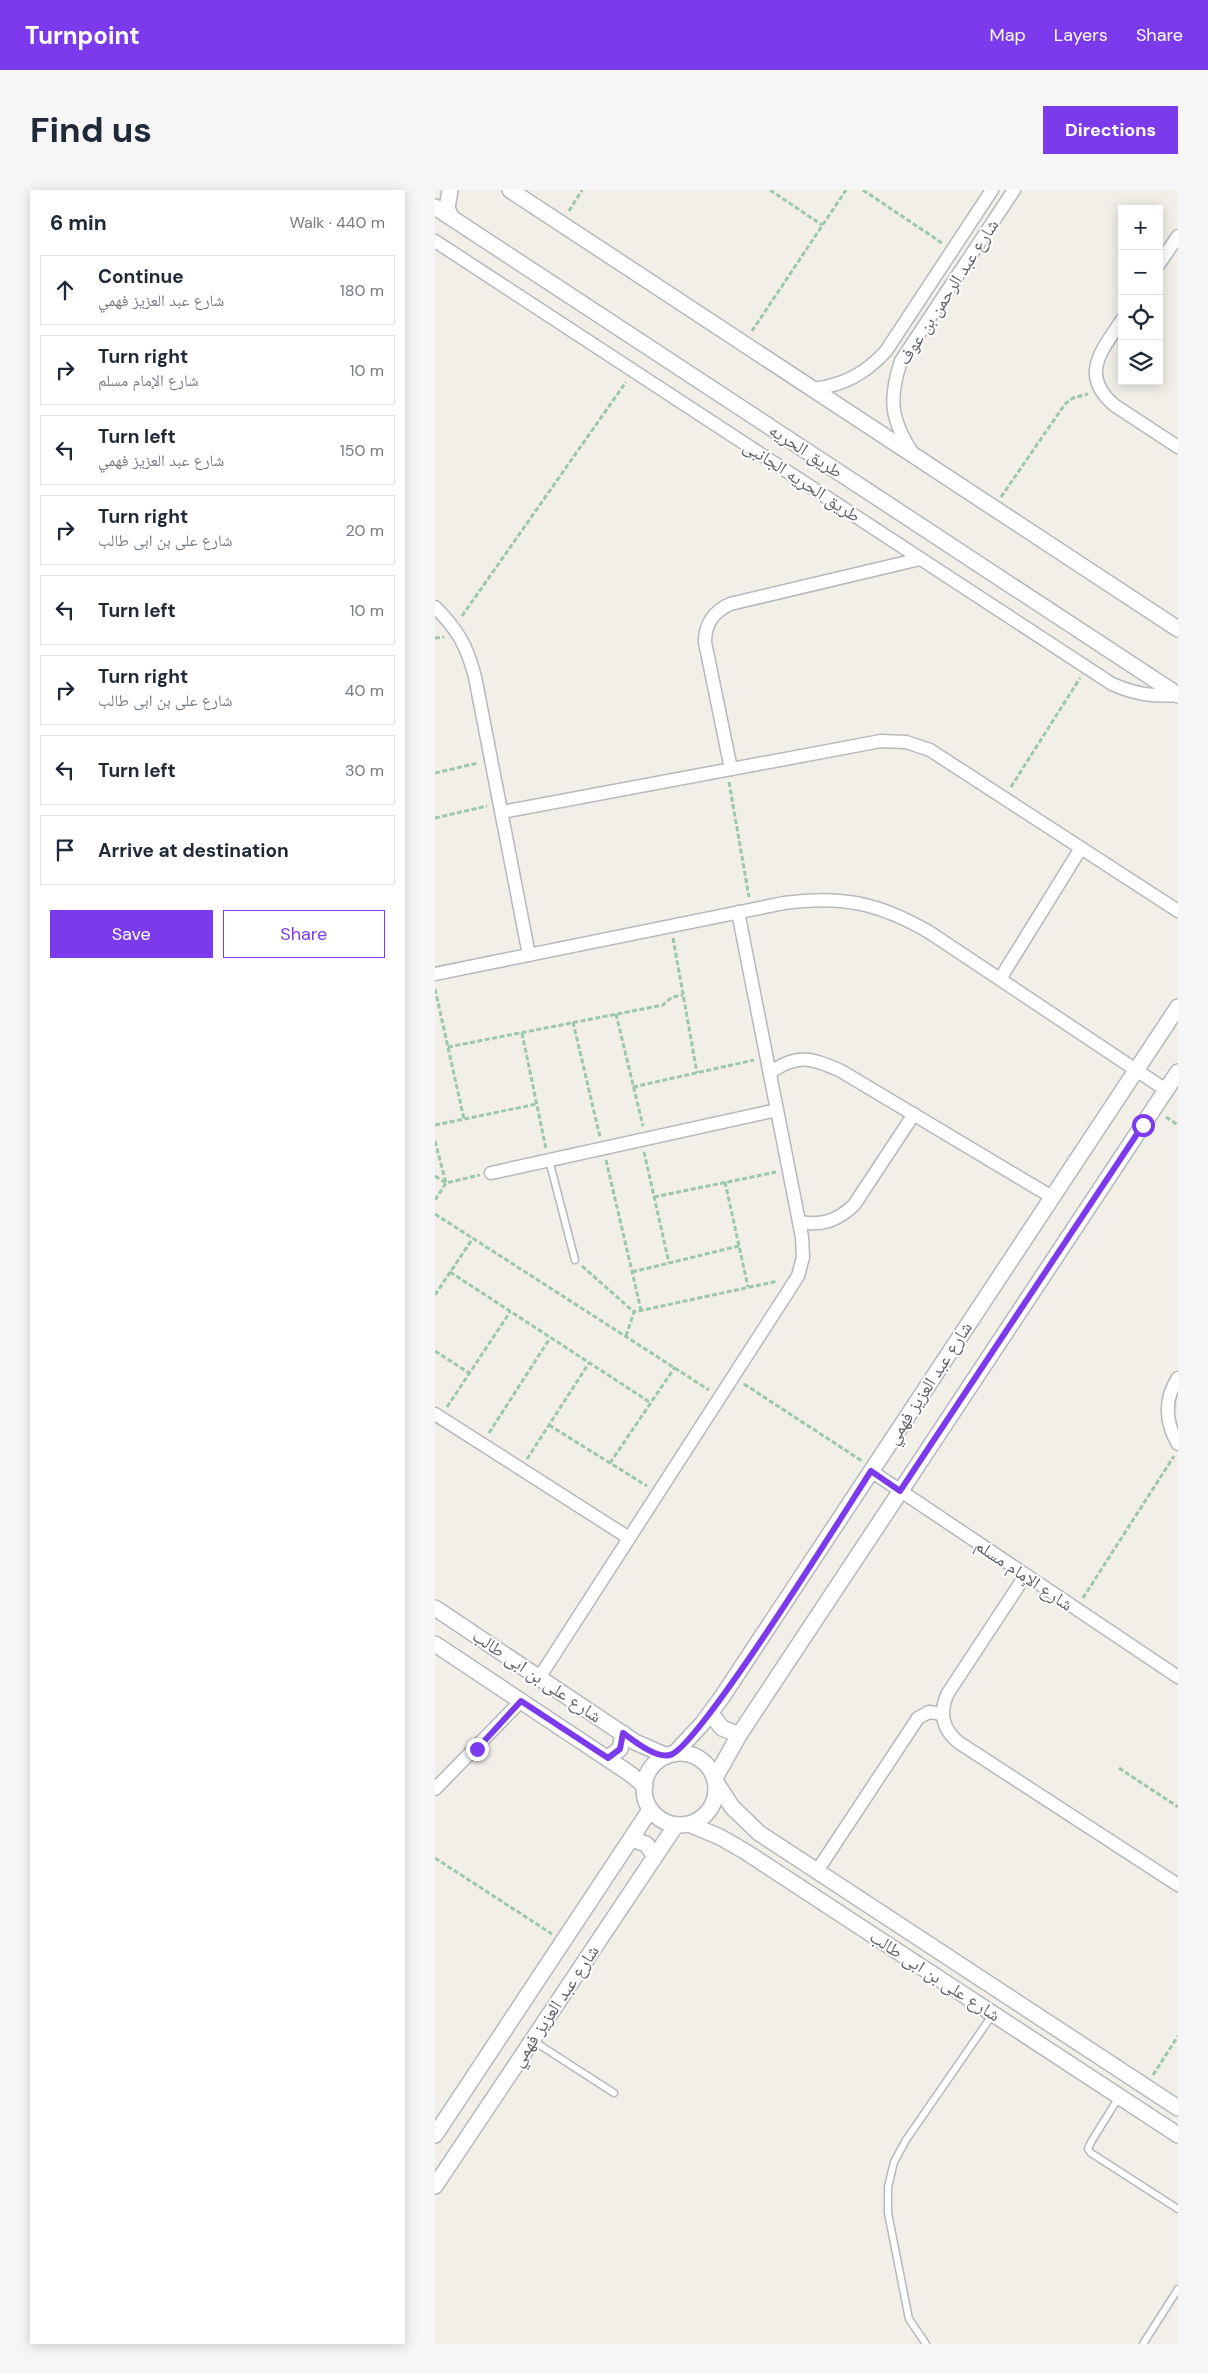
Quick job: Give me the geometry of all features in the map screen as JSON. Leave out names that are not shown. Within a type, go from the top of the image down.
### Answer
[{"type":"street","points":[[450,190],[447,208],[451,217]]},
{"type":"street","points":[[510,190],[1178,629]]},
{"type":"street","name":"شارع عبد الرحمن بن عوف","points":[[813,389],[834,386],[854,379],[871,367],[885,351],[992,190]]},
{"type":"street","name":"شارع عبد الرحمن بن عوف","points":[[913,454],[899,434],[893,410],[893,385],[901,361],[1014,190]]},
{"type":"street","name":"طريق الحريه","points":[[435,207],[1178,695]]},
{"type":"street","points":[[1163,258],[1178,236]]},
{"type":"street","name":"طريق الحريه الجانبى","points":[[435,241],[1112,684],[1133,693],[1156,697],[1178,695]]},
{"type":"street","points":[[1118,327],[1097,362],[1095,374],[1098,386],[1105,397],[1178,447]]},
{"type":"street","points":[[729,769],[705,642],[705,633],[714,615],[730,604],[920,558]]},
{"type":"street","points":[[435,607],[454,627],[468,651],[492,760],[529,954]]},
{"type":"street","points":[[501,808],[729,769],[881,740],[906,742],[930,750],[1178,911]]},
{"type":"street","points":[[1000,979],[1081,848]]},
{"type":"street","points":[[435,974],[738,912],[814,899],[845,900],[874,906],[909,920],[1166,1090]]},
{"type":"street","points":[[539,1678],[798,1276],[803,1257],[799,1222],[738,912]]},
{"type":"street","name":"شارع عبد العزيز فهمي","points":[[670,1755],[711,1714],[1178,1007]]},
{"type":"street","points":[[770,1073],[782,1064],[797,1059],[812,1060],[841,1071],[1053,1197]]},
{"type":"street","name":"شارع عبد العزيز فهمي","points":[[715,1780],[739,1735],[1178,1072]]},
{"type":"street","points":[[491,1173],[777,1110]]},
{"type":"street","points":[[799,1222],[822,1224],[843,1216],[854,1205],[914,1114]]},
{"type":"street","points":[[1178,1378],[1171,1388],[1168,1403],[1168,1419],[1172,1434],[1178,1444]]},
{"type":"street","points":[[437,1415],[629,1538]]},
{"type":"street","name":"شارع الإمام مسلم","points":[[872,1470],[1025,1576],[1178,1677]]},
{"type":"street","points":[[1025,1576],[943,1703],[942,1714],[950,1735],[1178,1885]]},
{"type":"street","name":"شارع على بن ابى طالب","points":[[435,1608],[623,1733],[647,1748],[670,1755]]},
{"type":"street","name":"شارع على بن ابى طالب","points":[[435,1644],[608,1758],[645,1786]]},
{"type":"street","points":[[435,1790],[521,1701]]},
{"type":"street","points":[[817,1871],[918,1718],[929,1712],[942,1714]]},
{"type":"street","points":[[711,1714],[722,1728],[739,1735]]},
{"type":"street","points":[[608,1758],[620,1749],[623,1733]]},
{"type":"street","points":[[683,1753],[699,1758],[706,1764],[715,1780],[715,1800],[711,1808],[705,1815],[683,1825],[661,1820],[651,1810],[645,1795],[645,1786],[654,1765],[670,1755],[683,1753]]},
{"type":"street","name":"شارع على بن ابى طالب","points":[[715,1780],[733,1807],[759,1833],[1178,2108]]},
{"type":"street","name":"شارع عبد العزيز فهمي","points":[[435,2135],[651,1810]]},
{"type":"street","name":"شارع عبد العزيز فهمي","points":[[435,2186],[655,1856],[683,1825]]},
{"type":"street","name":"شارع على بن ابى طالب","points":[[683,1825],[746,1852],[1178,2135]]},
{"type":"street","points":[[746,1852],[748,1842],[759,1833]]},
{"type":"street","points":[[631,1839],[646,1844],[655,1856]]},
{"type":"street","points":[[1052,2052],[1064,2033]]},
{"type":"lane","points":[[549,1159],[575,1260]]},
{"type":"lane","points":[[926,2344],[909,2319],[888,2213],[887,2187],[894,2162],[906,2140],[993,2014]]},
{"type":"lane","points":[[532,2040],[614,2093]]},
{"type":"lane","points":[[1119,2097],[1091,2142],[1089,2149],[1091,2153],[1178,2210]]},
{"type":"lane","points":[[1143,2344],[1178,2289]]},
{"type":"path","points":[[561,224],[582,190]]},
{"type":"path","points":[[770,190],[822,225]]},
{"type":"path","points":[[744,344],[846,190]]},
{"type":"path","points":[[863,190],[953,250]]},
{"type":"path","points":[[454,627],[633,371]]},
{"type":"path","points":[[994,508],[1065,404],[1083,394],[1105,397]]},
{"type":"path","points":[[1004,798],[1087,667]]},
{"type":"path","points":[[435,772],[492,760]]},
{"type":"path","points":[[729,769],[752,910]]},
{"type":"path","points":[[435,818],[501,808]]},
{"type":"path","points":[[671,926],[697,1073]]},
{"type":"path","points":[[435,989],[464,1119]]},
{"type":"path","points":[[448,1047],[663,1005],[672,997],[683,995]]},
{"type":"path","points":[[616,1014],[669,1263]]},
{"type":"path","points":[[573,1022],[641,1310]]},
{"type":"path","points":[[521,1032],[549,1159]]},
{"type":"path","points":[[633,1087],[767,1058]]},
{"type":"path","points":[[435,1125],[537,1104]]},
{"type":"path","points":[[435,1141],[446,1183]]},
{"type":"path","points":[[654,1197],[789,1169]]},
{"type":"path","points":[[435,1200],[446,1183],[491,1173]]},
{"type":"path","points":[[435,1176],[446,1183]]},
{"type":"path","points":[[725,1182],[748,1287]]},
{"type":"path","points":[[435,1214],[720,1397]]},
{"type":"path","points":[[435,1295],[473,1238]]},
{"type":"path","points":[[632,1272],[739,1246]]},
{"type":"path","points":[[575,1260],[634,1312]]},
{"type":"path","points":[[450,1272],[651,1403]]},
{"type":"path","points":[[634,1312],[798,1276]]},
{"type":"path","points":[[437,1415],[469,1373],[510,1312]]},
{"type":"path","points":[[627,1336],[634,1312]]},
{"type":"path","points":[[481,1444],[550,1338]]},
{"type":"path","points":[[435,1351],[469,1373]]},
{"type":"path","points":[[521,1469],[589,1363]]},
{"type":"path","points":[[610,1463],[675,1367]]},
{"type":"path","points":[[733,1376],[872,1470]]},
{"type":"path","points":[[549,1425],[658,1493]]},
{"type":"path","points":[[1076,1610],[1178,1451]]},
{"type":"path","points":[[1119,1768],[1178,1807]]},
{"type":"path","points":[[435,1858],[563,1941]]},
{"type":"path","points":[[1145,2086],[1178,2036]]},
{"type":"route","points":[[477,1749],[521,1701],[608,1758],[615,1755],[620,1749],[623,1733],[635,1742],[667,1756],[673,1754],[681,1747],[717,1706],[871,1471],[900,1491],[1143,1125]]}]
